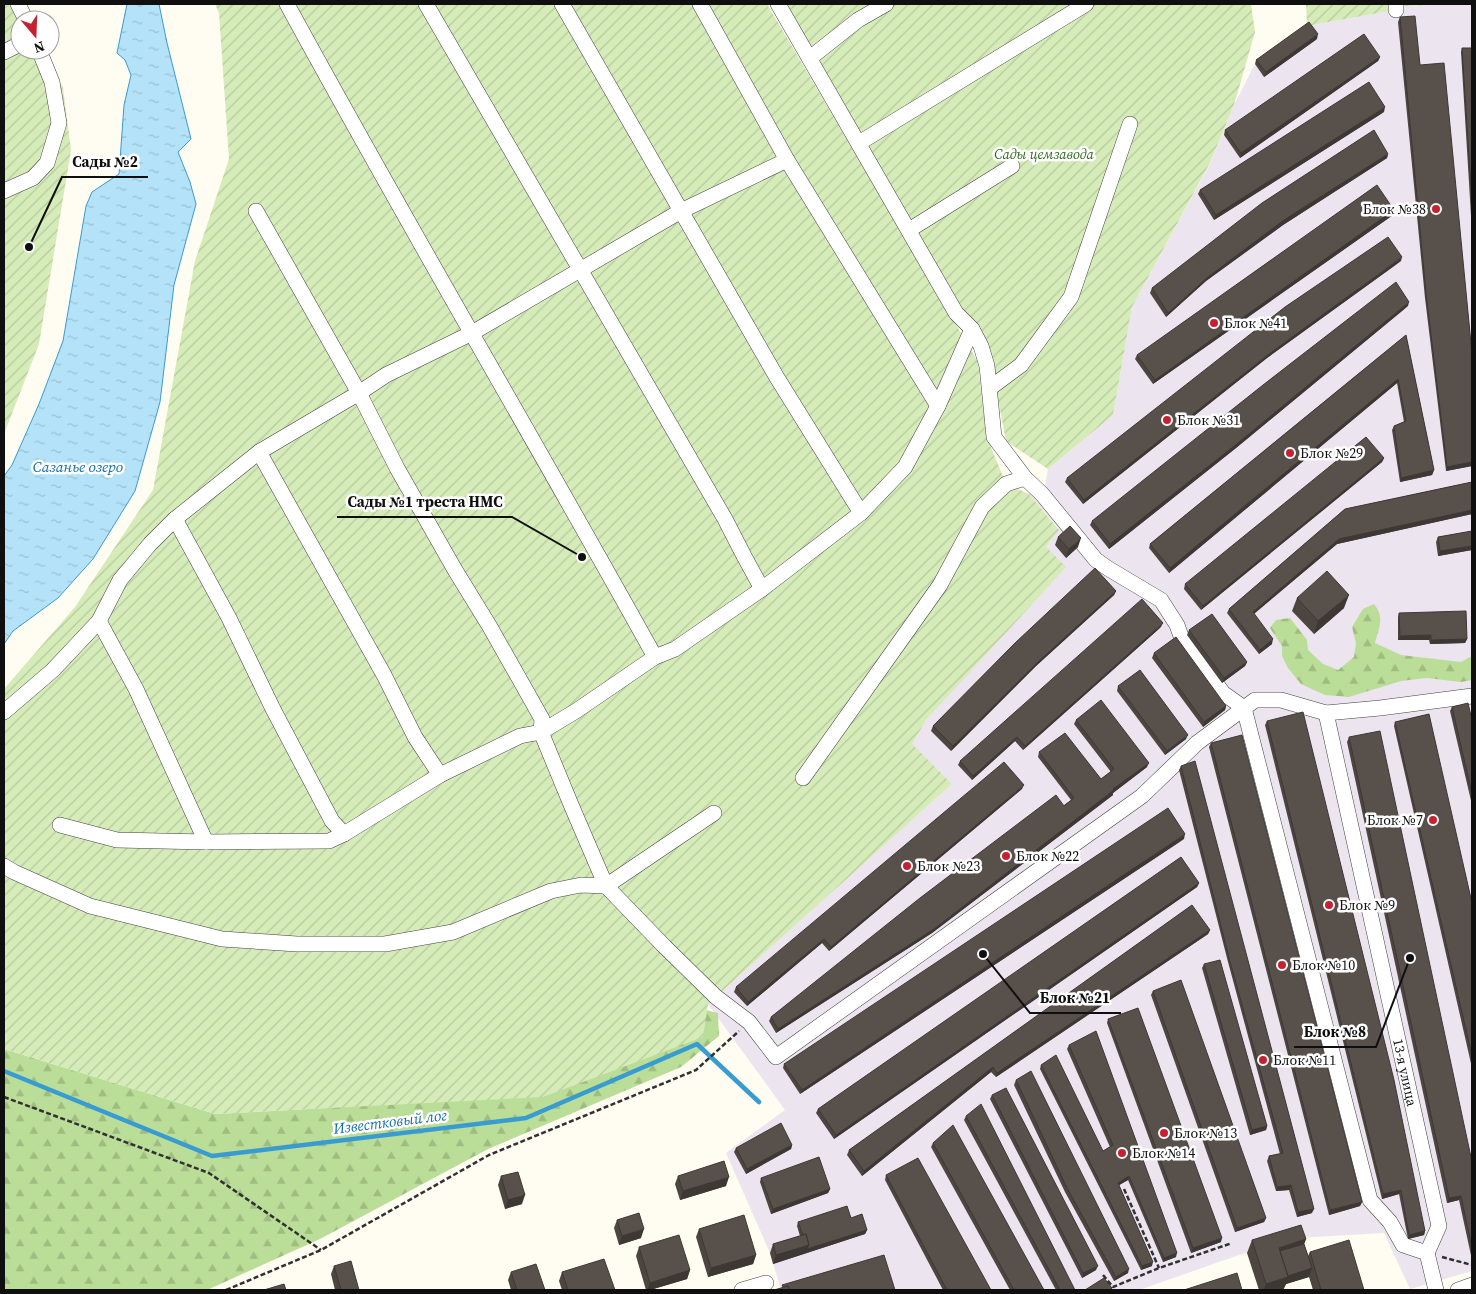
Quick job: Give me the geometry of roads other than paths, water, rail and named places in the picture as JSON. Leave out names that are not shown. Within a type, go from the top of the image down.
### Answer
[{"type":"street","points":[[288,4],[351,121],[655,657]]},
{"type":"street","points":[[426,4],[725,520],[762,589]]},
{"type":"street","points":[[562,4],[776,376],[861,513]]},
{"type":"street","points":[[700,4],[787,160],[938,406]]},
{"type":"street","points":[[778,4],[956,313],[972,329],[982,346],[990,388],[994,437],[1025,478],[1042,494],[1096,560],[1109,570],[1161,600],[1177,624],[1181,636],[1223,694],[1244,708],[1370,1200],[1390,1222],[1402,1245],[1427,1253],[1436,1290]]},
{"type":"street","points":[[810,58],[858,20],[886,4]]},
{"type":"street","points":[[859,143],[1086,4]]},
{"type":"street","points":[[4,191],[33,178],[47,163],[59,123],[52,82],[43,60]]},
{"type":"street","points":[[990,388],[1021,364],[1071,297],[1130,124]]},
{"type":"street","points":[[4,712],[53,670],[99,621],[120,580],[150,544],[175,519],[259,452],[386,375],[472,332],[681,211],[787,160]]},
{"type":"street","points":[[909,230],[1012,166]]},
{"type":"street","points":[[256,211],[359,393],[402,476],[455,570],[542,718],[541,732],[606,886],[716,997],[749,1022],[776,1057],[1142,796],[1197,743],[1255,700],[1281,700],[1326,713],[1472,696]]},
{"type":"street","points":[[60,825],[117,840],[206,842],[329,841],[344,834],[440,775],[520,736],[541,732],[655,657],[675,649],[762,589],[861,513],[905,468],[938,406],[972,329]]},
{"type":"street","points":[[259,452],[384,675],[415,737],[440,775]]},
{"type":"street","points":[[802,778],[940,584],[982,507],[1006,484],[1025,478]]},
{"type":"street","points":[[175,519],[229,618],[273,709],[332,821],[344,834]]},
{"type":"street","points":[[99,621],[136,689],[206,842]]},
{"type":"street","name":"13-я улица","points":[[1326,713],[1439,1226],[1427,1253]]},
{"type":"street","points":[[4,866],[90,906],[222,939],[298,944],[385,944],[454,932],[551,891],[581,885],[606,886],[714,813]]},
{"type":"street","points":[[742,1290],[766,1283]]},
{"type":"street","points":[[1458,1290],[1472,1285]]},
{"type":"water","name":"Сазанье озеро","points":[[127,4],[159,4],[191,139],[178,152],[190,182],[196,204],[174,285],[160,402],[135,491],[93,559],[58,598],[13,631],[4,644],[4,476],[12,465],[39,404],[63,341],[86,206],[92,192],[119,174],[124,105],[131,75],[125,60],[117,53]]},
{"type":"waterway","name":"Известковый лог","points":[[4,1071],[212,1156],[526,1118],[697,1044],[759,1102]]},
{"type":"place","name":"Блок №38","points":[[1436,209]]},
{"type":"place","name":"Сады №2","points":[[29,247]]},
{"type":"place","name":"Блок №41","points":[[1214,323]]},
{"type":"place","name":"Блок №31","points":[[1167,420]]},
{"type":"place","name":"Блок №29","points":[[1290,453]]},
{"type":"place","name":"Сады №1 треста НМС","points":[[582,557]]},
{"type":"place","name":"Блок №7","points":[[1433,820]]},
{"type":"place","name":"Блок №22","points":[[1006,856]]},
{"type":"place","name":"Блок №23","points":[[907,866]]},
{"type":"place","name":"Блок №9","points":[[1329,905]]},
{"type":"place","name":"Блок №21","points":[[983,954]]},
{"type":"place","name":"Блок №8","points":[[1410,958]]},
{"type":"place","name":"Блок №10","points":[[1282,965]]},
{"type":"place","name":"Блок №11","points":[[1263,1060]]},
{"type":"place","name":"Блок №13","points":[[1164,1133]]},
{"type":"place","name":"Блок №14","points":[[1122,1153]]},
{"type":"park label","name":"Сады цемзавода","points":[[1044,154]]}]
